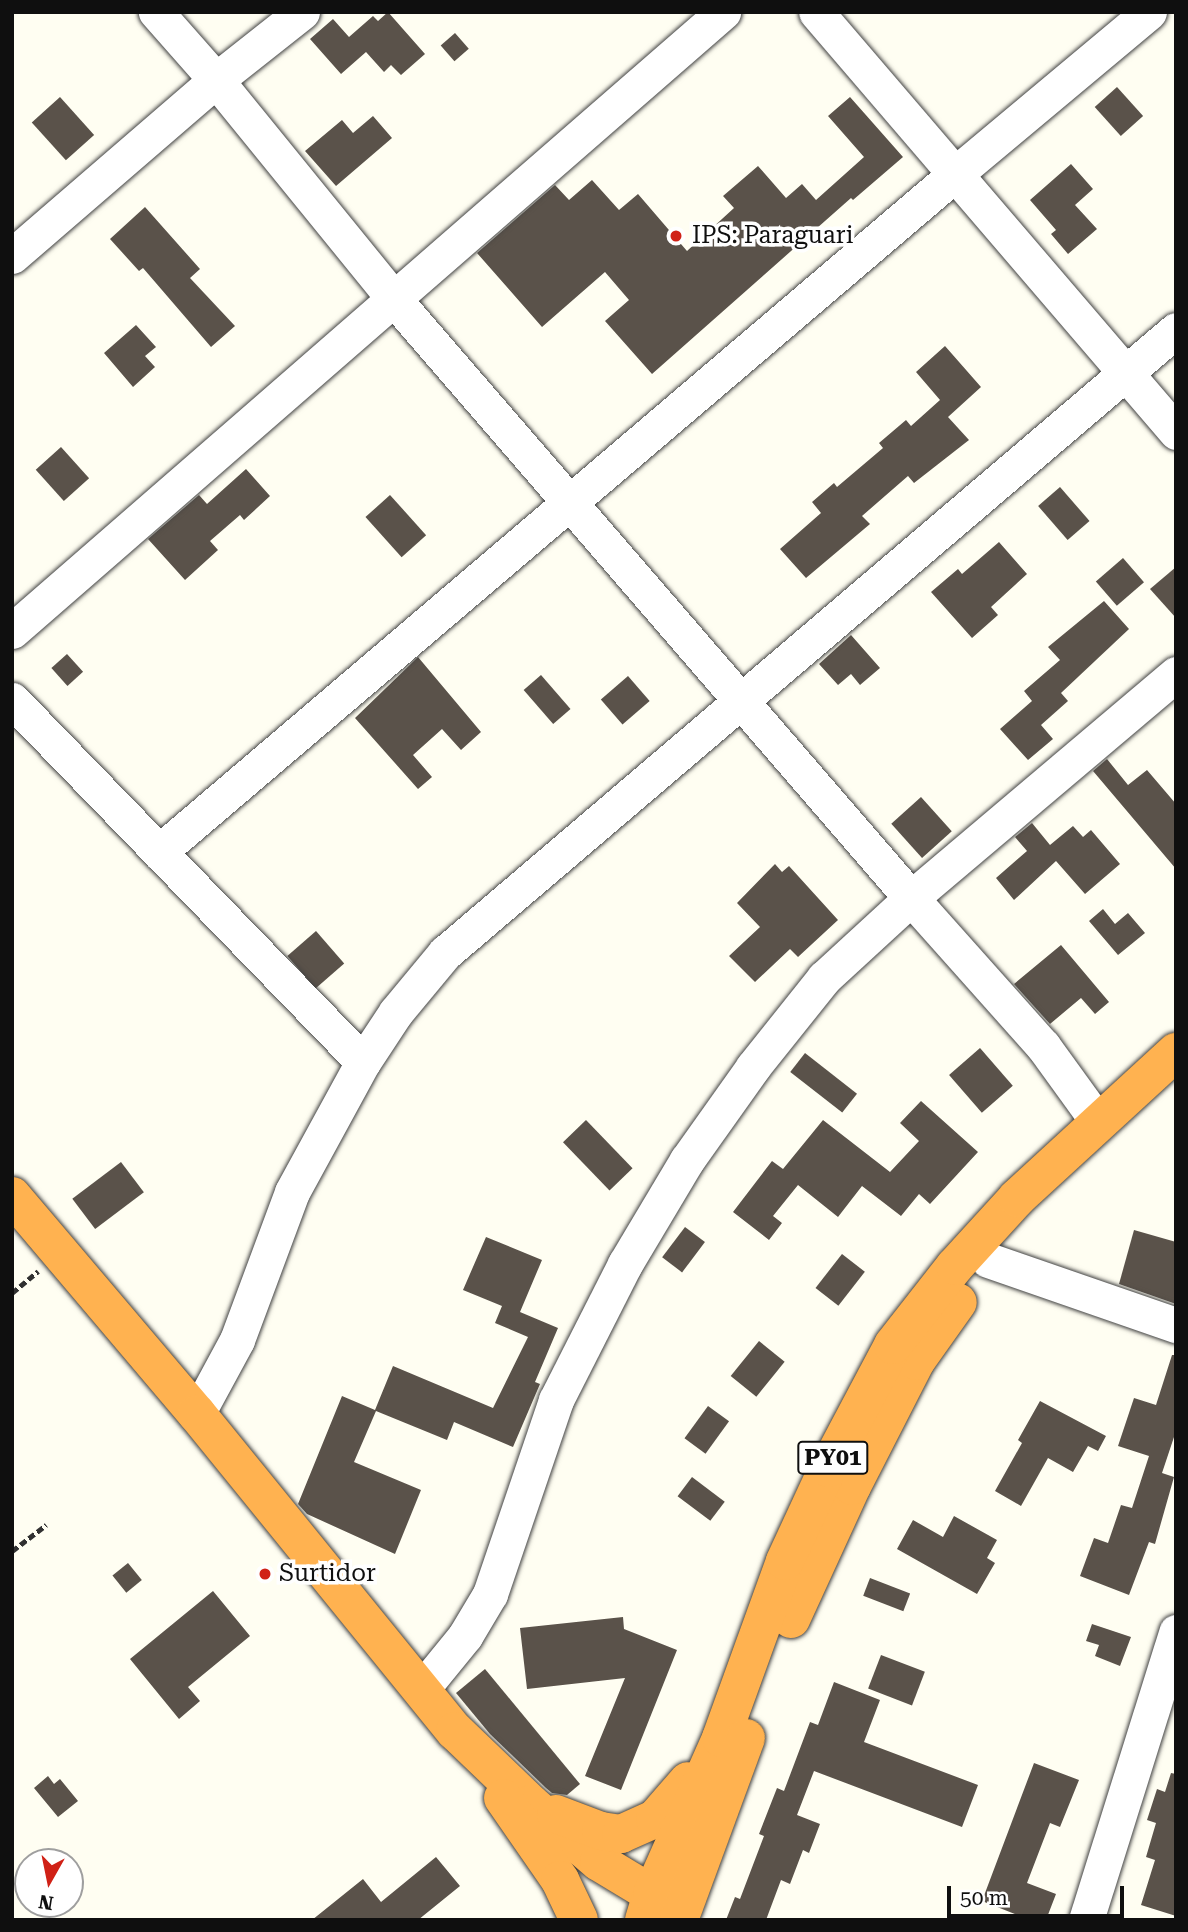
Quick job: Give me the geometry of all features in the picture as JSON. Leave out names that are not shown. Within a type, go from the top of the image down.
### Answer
[{"type":"highway","name":"PY01","points":[[648,1911],[721,1738],[785,1561],[828,1468],[893,1345],[955,1266],[1017,1198],[1098,1122],[1175,1058]]},
{"type":"highway","name":"PY01","points":[[679,1920],[773,1662],[822,1548],[916,1362],[988,1260],[1059,1178],[1175,1058]]},
{"type":"highway","points":[[12,1196],[197,1414],[455,1731],[560,1880],[579,1920]]},
{"type":"highway","points":[[455,1731],[531,1804],[599,1862],[648,1911],[714,1828]]},
{"type":"highway","points":[[531,1804],[591,1828],[621,1835],[655,1819],[670,1805],[721,1738]]},
{"type":"street","points":[[156,12],[216,80],[393,298],[742,699],[911,898],[1043,1046],[1098,1122]]},
{"type":"street","points":[[12,256],[216,80],[303,12]]},
{"type":"street","points":[[12,631],[723,12]]},
{"type":"street","points":[[816,12],[1176,432]]},
{"type":"street","points":[[159,852],[569,500],[1149,12]]},
{"type":"street","points":[[197,1414],[237,1340],[292,1192],[363,1062],[396,1012],[444,953],[1176,330]]},
{"type":"street","points":[[421,1690],[465,1636],[490,1594],[556,1400],[625,1264],[687,1160],[753,1067],[824,978],[911,898],[1176,674]]},
{"type":"street","points":[[12,700],[363,1062]]},
{"type":"street","points":[[988,1260],[1176,1325]]},
{"type":"street","points":[[1086,1920],[1176,1632]]},
{"type":"path","points":[[12,1551],[46,1525]]},
{"type":"building","points":[[388,12],[425,54],[401,75],[391,65],[384,72],[366,52],[341,74],[310,39],[333,19],[349,37],[373,16],[378,21]]},
{"type":"building","points":[[455,33],[469,49],[454,61],[441,45]]},
{"type":"building","points":[[1117,87],[1143,116],[1121,136],[1095,107]]},
{"type":"building","points":[[60,97],[94,135],[66,160],[32,122]]},
{"type":"building","points":[[850,97],[903,157],[853,200],[851,198],[652,374],[605,321],[629,300],[605,272],[542,327],[477,253],[555,185],[569,200],[592,180],[619,210],[638,194],[687,251],[734,208],[723,196],[758,166],[786,198],[802,184],[816,200],[864,157],[828,116]]},
{"type":"building","points":[[373,116],[392,138],[336,186],[305,151],[342,120],[353,133]]},
{"type":"building","points":[[1071,164],[1093,189],[1075,205],[1097,229],[1068,254],[1051,234],[1056,230],[1030,200]]},
{"type":"building","points":[[145,207],[200,269],[190,278],[235,326],[211,347],[143,268],[139,271],[110,239]]},
{"type":"building","points":[[136,325],[156,347],[145,356],[155,367],[133,387],[104,353]]},
{"type":"building","points":[[945,346],[981,387],[948,417],[969,440],[914,483],[908,476],[862,516],[870,524],[806,578],[780,549],[821,513],[812,502],[834,483],[837,487],[883,448],[879,443],[906,420],[911,426],[940,400],[916,372]]},
{"type":"building","points":[[61,447],[89,478],[64,501],[36,470]]},
{"type":"building","points":[[246,469],[270,496],[244,520],[240,515],[210,541],[218,550],[185,580],[148,539],[199,495],[207,504]]},
{"type":"building","points":[[1060,487],[1090,521],[1068,540],[1038,506]]},
{"type":"building","points":[[390,495],[426,535],[402,557],[365,517]]},
{"type":"building","points":[[999,542],[1027,574],[991,607],[998,615],[972,638],[931,592],[958,569],[962,574]]},
{"type":"building","points":[[1123,558],[1144,582],[1117,606],[1096,582]]},
{"type":"building","points":[[1176,567],[1176,618],[1150,589]]},
{"type":"building","points":[[1104,601],[1129,629],[1061,693],[1068,701],[1041,725],[1053,739],[1028,760],[1000,729],[1032,701],[1024,691],[1060,660],[1048,647]]},
{"type":"building","points":[[851,635],[880,668],[860,685],[851,674],[838,685],[819,664]]},
{"type":"building","points":[[67,654],[83,672],[67,686],[51,668]]},
{"type":"building","points":[[418,657],[481,732],[461,750],[442,729],[413,755],[432,777],[418,789],[355,718]]},
{"type":"building","points":[[541,675],[571,709],[553,724],[524,690]]},
{"type":"building","points":[[628,676],[650,701],[622,725],[601,700]]},
{"type":"building","points":[[1107,759],[1128,785],[1147,770],[1176,804],[1176,869],[1093,771]]},
{"type":"building","points":[[921,797],[952,831],[922,858],[891,824]]},
{"type":"building","points":[[1032,823],[1050,845],[1073,826],[1083,837],[1091,830],[1120,864],[1085,894],[1056,861],[1014,900],[996,878],[1027,851],[1015,837]]},
{"type":"building","points":[[775,864],[782,872],[789,866],[838,920],[798,957],[790,949],[755,982],[729,956],[760,927],[737,903]]},
{"type":"building","points":[[1103,909],[1115,924],[1128,913],[1145,933],[1118,955],[1089,921]]},
{"type":"building","points":[[316,931],[344,963],[316,988],[287,956]]},
{"type":"building","points":[[1061,945],[1109,1002],[1095,1014],[1081,998],[1050,1024],[1014,984]]},
{"type":"building","points":[[980,1048],[1013,1086],[982,1113],[949,1075]]},
{"type":"building","points":[[805,1053],[857,1094],[842,1113],[790,1072]]},
{"type":"building","points":[[921,1101],[978,1152],[930,1204],[919,1194],[901,1216],[862,1186],[838,1217],[798,1185],[773,1216],[782,1223],[769,1240],[733,1212],[772,1161],[783,1169],[823,1120],[890,1172],[919,1141],[900,1123]]},
{"type":"building","points":[[586,1120],[633,1168],[610,1190],[563,1142]]},
{"type":"building","points":[[121,1162],[144,1192],[95,1229],[72,1199]]},
{"type":"building","points":[[685,1227],[705,1242],[682,1272],[662,1257]]},
{"type":"building","points":[[1134,1230],[1176,1242],[1176,1304],[1119,1284]]},
{"type":"building","points":[[486,1237],[542,1260],[520,1312],[558,1328],[535,1382],[540,1384],[513,1447],[454,1422],[447,1440],[376,1411],[354,1462],[421,1490],[395,1554],[307,1514],[298,1504],[342,1396],[375,1410],[393,1366],[493,1408],[528,1337],[495,1323],[502,1306],[463,1290]]},
{"type":"building","points":[[842,1254],[865,1272],[838,1306],[816,1288]]},
{"type":"building","points":[[759,1341],[785,1362],[756,1397],[731,1376]]},
{"type":"building","points":[[1172,1355],[1176,1355],[1176,1431],[1162,1473],[1174,1477],[1155,1544],[1149,1542],[1129,1595],[1080,1576],[1094,1538],[1108,1543],[1121,1505],[1132,1508],[1149,1456],[1118,1446],[1134,1398],[1156,1405]]},
{"type":"building","points":[[1040,1401],[1106,1436],[1098,1451],[1088,1446],[1073,1472],[1048,1458],[1021,1506],[995,1491],[1022,1443],[1018,1440]]},
{"type":"building","points":[[708,1406],[729,1421],[706,1454],[684,1438]]},
{"type":"building","points":[[692,1477],[725,1502],[710,1521],[678,1496]]},
{"type":"building","points":[[954,1516],[997,1540],[987,1558],[995,1563],[977,1594],[897,1549],[913,1520],[943,1537]]},
{"type":"building","points":[[128,1563],[142,1580],[126,1593],[112,1576]]},
{"type":"building","points":[[870,1578],[910,1593],[903,1611],[863,1596]]},
{"type":"building","points":[[213,1591],[250,1636],[188,1687],[200,1701],[179,1719],[130,1659]]},
{"type":"building","points":[[623,1617],[624,1629],[677,1650],[621,1790],[585,1776],[625,1678],[527,1689],[520,1628]]},
{"type":"building","points":[[1092,1624],[1131,1637],[1120,1666],[1095,1656],[1099,1645],[1086,1641]]},
{"type":"building","points":[[881,1655],[925,1672],[912,1705],[868,1689]]},
{"type":"building","points":[[485,1669],[580,1784],[567,1795],[552,1793],[546,1788],[490,1734],[456,1693]]},
{"type":"building","points":[[834,1682],[880,1700],[864,1742],[978,1785],[962,1827],[814,1771],[797,1815],[820,1824],[809,1853],[803,1850],[790,1884],[781,1880],[766,1920],[726,1920],[735,1897],[740,1899],[764,1836],[759,1834],[777,1788],[784,1791],[810,1722],[818,1725]]},
{"type":"building","points":[[1034,1763],[1079,1780],[1060,1827],[1050,1823],[1027,1883],[1056,1894],[1046,1920],[1030,1920],[982,1901]]},
{"type":"building","points":[[1171,1773],[1176,1774],[1176,1916],[1141,1905],[1155,1860],[1146,1857],[1156,1823],[1147,1820],[1157,1789],[1165,1792]]},
{"type":"building","points":[[48,1776],[54,1784],[60,1779],[78,1801],[58,1817],[34,1788]]},
{"type":"building","points":[[436,1857],[460,1886],[418,1920],[312,1920],[363,1879],[381,1902]]},
{"type":"place","name":"IPS: Paraguari","points":[[676,236]]},
{"type":"place","name":"Surtidor","points":[[265,1574]]}]
